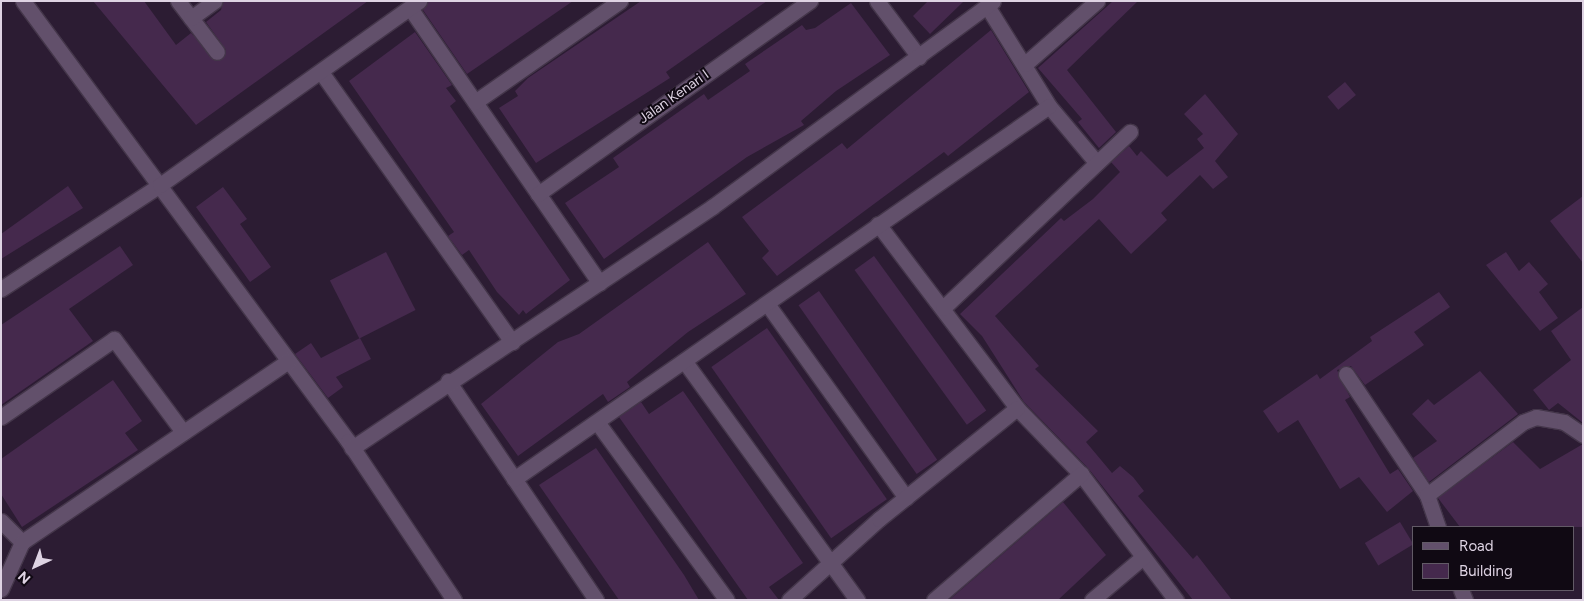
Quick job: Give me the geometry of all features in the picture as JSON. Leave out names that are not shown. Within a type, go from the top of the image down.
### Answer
[{"type":"street","points":[[23,1],[352,448],[454,600]]},
{"type":"street","points":[[178,1],[217,52]]},
{"type":"street","points":[[191,18],[214,1]]},
{"type":"street","points":[[475,102],[620,1]]},
{"type":"street","name":"Jalan Kenari I","points":[[538,194],[810,1]]},
{"type":"street","points":[[877,1],[919,57]]},
{"type":"street","points":[[1025,64],[1097,1]]},
{"type":"street","points":[[352,448],[448,381],[512,342],[600,283],[919,57],[990,3],[1049,106],[1096,162]]},
{"type":"street","points":[[1,289],[160,185],[415,4],[475,102],[600,283]]},
{"type":"street","points":[[321,72],[512,342]]},
{"type":"street","points":[[514,479],[686,362],[878,224],[1049,106]]},
{"type":"street","points":[[943,308],[1130,132]]},
{"type":"street","points":[[878,224],[1017,408],[1081,474],[1176,600]]},
{"type":"street","points":[[768,304],[906,498]]},
{"type":"street","points":[[1,417],[114,339],[183,432]]},
{"type":"street","points":[[1,590],[22,542],[288,361]]},
{"type":"street","points":[[686,362],[857,600]]},
{"type":"street","points":[[1346,374],[1427,495],[1438,526]]},
{"type":"street","points":[[448,381],[596,600]]},
{"type":"street","points":[[789,600],[832,566],[906,498],[1017,408]]},
{"type":"street","points":[[1427,495],[1523,422],[1536,417],[1564,422],[1583,435]]},
{"type":"street","points":[[597,422],[727,600]]},
{"type":"street","points":[[934,600],[1081,474]]},
{"type":"street","points":[[1,521],[22,542]]},
{"type":"street","points":[[1092,600],[1143,557]]},
{"type":"building","points":[[93,1],[144,1],[176,45],[191,33],[218,61],[226,50],[206,22],[221,10],[223,1],[368,1],[196,125]]},
{"type":"building","points":[[428,1],[573,1],[467,74],[423,10]]},
{"type":"building","points":[[641,1],[767,1],[666,72],[670,78],[536,163],[499,108],[518,96],[515,91],[528,78]]},
{"type":"building","points":[[928,1],[964,1],[930,34],[913,16]]},
{"type":"building","points":[[1113,1],[1138,1],[1067,70],[1116,132],[1099,148],[1078,122],[1082,119],[1038,68]]},
{"type":"building","points":[[851,3],[890,55],[836,91],[801,121],[804,125],[747,157],[604,259],[565,203],[619,167],[613,158],[704,94],[708,100],[750,71],[745,64],[802,25],[806,30],[815,28]]},
{"type":"building","points":[[991,30],[1029,92],[948,156],[944,152],[777,276],[762,258],[769,251],[742,217],[842,143],[847,149]]},
{"type":"building","points":[[415,32],[452,85],[446,88],[456,101],[450,106],[570,280],[526,314],[523,310],[519,315],[497,292],[469,250],[462,255],[448,236],[454,232],[349,81]]},
{"type":"building","points":[[1345,82],[1356,95],[1338,110],[1327,97]]},
{"type":"building","points":[[1205,94],[1238,134],[1215,161],[1228,177],[1213,189],[1200,175],[1161,213],[1167,220],[1131,254],[1099,219],[995,316],[1039,366],[1035,369],[1098,431],[1086,442],[1112,473],[1120,466],[1133,477],[1144,491],[1138,496],[1193,559],[1197,555],[1232,600],[1193,600],[1088,468],[1024,402],[982,336],[960,314],[1061,218],[1064,221],[1093,199],[1120,172],[1111,162],[1129,146],[1137,156],[1141,151],[1167,177],[1204,148],[1197,139],[1203,134],[1184,114]]},
{"type":"building","points":[[68,186],[83,208],[1,259],[1,234]]},
{"type":"building","points":[[223,187],[247,219],[240,224],[271,267],[250,282],[196,207]]},
{"type":"building","points":[[1583,196],[1583,263],[1550,221]]},
{"type":"building","points":[[708,242],[746,294],[688,332],[627,382],[630,387],[608,402],[603,394],[518,456],[481,404],[558,342],[579,334]]},
{"type":"building","points":[[120,246],[133,265],[69,309],[93,341],[1,405],[1,325]]},
{"type":"building","points":[[386,252],[416,310],[359,339],[330,281]]},
{"type":"building","points":[[1506,252],[1519,271],[1529,262],[1548,284],[1539,292],[1558,318],[1540,331],[1486,265]]},
{"type":"building","points":[[874,256],[986,411],[967,425],[855,270]]},
{"type":"building","points":[[819,291],[937,460],[917,474],[799,305]]},
{"type":"building","points":[[1439,292],[1450,307],[1414,332],[1424,345],[1365,385],[1351,366],[1337,370],[1350,397],[1345,400],[1390,474],[1398,469],[1413,491],[1387,512],[1359,477],[1340,489],[1298,420],[1278,433],[1263,411],[1317,374],[1320,379],[1372,341],[1370,337]]},
{"type":"building","points":[[1583,307],[1583,423],[1558,403],[1549,410],[1533,390],[1571,360],[1551,331]]},
{"type":"building","points":[[767,328],[887,499],[831,538],[711,367]]},
{"type":"building","points":[[360,338],[371,359],[336,377],[343,387],[328,398],[295,354],[311,343],[321,358]]},
{"type":"building","points":[[1480,371],[1518,414],[1429,482],[1413,458],[1437,441],[1412,414],[1428,399],[1434,405]]},
{"type":"building","points":[[113,380],[142,421],[125,433],[138,450],[22,527],[1,494],[1,459]]},
{"type":"building","points":[[683,391],[803,563],[769,587],[779,600],[748,600],[619,417],[641,402],[649,414]]},
{"type":"building","points":[[1513,442],[1540,469],[1583,444],[1583,527],[1459,526],[1438,498]]},
{"type":"building","points":[[596,448],[684,575],[699,600],[619,600],[539,485]]},
{"type":"building","points":[[1063,502],[1106,555],[1058,600],[949,600]]},
{"type":"building","points":[[1400,522],[1412,545],[1378,565],[1365,543]]}]
